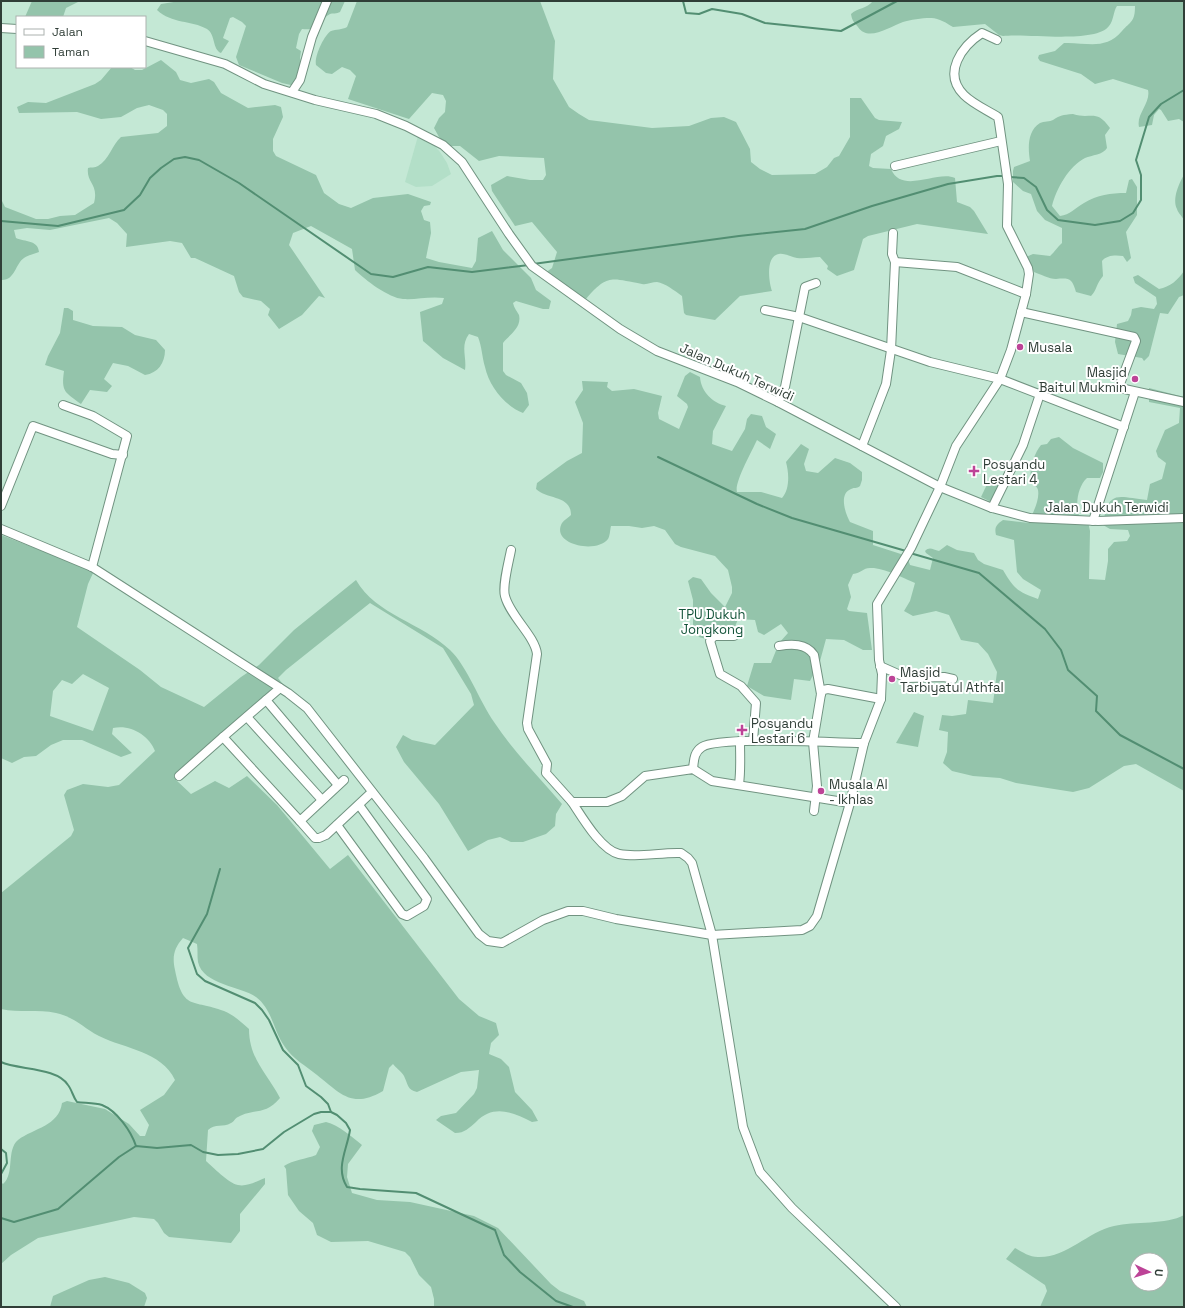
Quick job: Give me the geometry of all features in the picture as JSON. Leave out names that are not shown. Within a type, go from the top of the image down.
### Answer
[{"type":"street","points":[[292,92],[300,80],[312,36],[327,1]]},
{"type":"street","points":[[1,28],[16,29]]},
{"type":"street","points":[[1,529],[92,567],[280,688],[307,708],[424,858],[479,934],[488,942],[502,943],[543,920],[568,911],[583,911],[616,919],[712,935],[802,930],[810,926],[817,916],[850,803],[864,743],[881,700],[882,674],[880,666],[877,604],[911,548],[940,487],[956,446],[1000,378],[1011,350],[1026,294],[1029,274],[1028,268],[1007,226],[1006,205],[1008,184],[998,117],[964,95],[955,76],[957,61],[964,48],[982,33],[997,40]]},
{"type":"street","name":"Jalan Dukuh Terwidi","points":[[146,40],[225,64],[264,84],[315,100],[376,114],[406,126],[443,145],[462,162],[508,234],[531,264],[620,329],[657,351],[737,382],[778,402],[940,487],[992,508],[1030,518],[1092,521],[1184,518]]},
{"type":"street","points":[[895,166],[1001,141]]},
{"type":"street","points":[[862,446],[886,384],[892,350],[895,262],[892,254],[893,233]]},
{"type":"street","points":[[895,262],[957,267],[1026,294]]},
{"type":"street","points":[[778,402],[785,387],[805,287],[816,283]]},
{"type":"street","points":[[765,310],[799,317],[930,362],[1000,378],[1124,428]]},
{"type":"street","points":[[1021,312],[1134,337],[1136,341],[1119,386],[1120,388],[1184,402]]},
{"type":"street","points":[[1092,521],[1135,392]]},
{"type":"street","points":[[992,508],[1023,445],[1040,394]]},
{"type":"street","points":[[63,405],[93,416],[127,436],[92,567]]},
{"type":"street","points":[[1,506],[33,426],[112,454],[123,455]]},
{"type":"street","points":[[511,550],[504,594],[512,612],[535,646],[537,654],[527,723],[528,729],[547,764],[546,773],[572,802],[600,841],[614,852],[628,854],[681,853],[692,863],[712,935],[743,1127],[760,1172],[792,1208],[896,1307]]},
{"type":"street","points":[[734,636],[714,636],[710,641],[720,674],[741,686],[756,703],[753,741]]},
{"type":"street","points":[[780,646],[795,643],[812,652],[814,655],[821,694],[813,742],[813,758],[817,774],[814,811]]},
{"type":"street","points":[[880,666],[907,678],[944,677],[953,679]]},
{"type":"street","points":[[179,776],[280,688]]},
{"type":"street","points":[[821,694],[823,690],[828,689],[881,700]]},
{"type":"street","points":[[266,700],[341,782],[300,821]]},
{"type":"street","points":[[246,717],[322,800]]},
{"type":"street","points":[[223,737],[315,838],[326,835],[372,792]]},
{"type":"street","points":[[693,769],[695,755],[702,747],[714,744],[740,741],[864,743]]},
{"type":"street","points":[[739,784],[741,769],[740,741]]},
{"type":"street","points":[[572,802],[607,802],[622,796],[645,776],[693,769],[712,781],[739,784],[850,803]]},
{"type":"street","points":[[337,825],[402,914],[407,916],[424,906],[427,898],[359,805]]},
{"type":"shaded area","points":[[418,136],[432,143],[440,152],[447,163],[451,174],[432,186],[416,187],[405,182]]},
{"type":"green space","points":[[32,1],[80,1],[66,8],[63,16],[25,16]]},
{"type":"green space","points":[[180,1],[345,1],[340,12],[330,14],[316,27],[302,29],[299,34],[296,48],[301,51],[300,58],[302,66],[295,86],[282,83],[239,65],[236,57],[246,26],[233,17],[230,18],[223,38],[229,41],[221,53],[216,48],[212,35],[207,29],[195,24],[169,18],[157,10],[161,4]]},
{"type":"green space","points":[[357,1],[540,1],[555,41],[553,79],[569,107],[589,120],[652,128],[689,126],[711,118],[724,117],[736,122],[750,149],[751,162],[760,169],[772,175],[815,174],[827,167],[834,158],[839,156],[850,137],[850,98],[861,98],[875,118],[879,120],[902,122],[899,129],[886,136],[883,146],[871,154],[869,166],[873,168],[891,169],[896,177],[903,180],[911,181],[948,176],[955,178],[957,202],[970,207],[974,211],[988,234],[917,224],[868,236],[863,239],[854,270],[837,276],[827,269],[828,266],[820,257],[795,258],[779,254],[775,256],[770,264],[769,276],[772,291],[740,296],[715,320],[686,315],[684,313],[682,296],[667,286],[657,282],[644,284],[611,280],[600,285],[586,299],[545,273],[552,268],[557,252],[532,222],[515,226],[492,191],[491,185],[507,176],[530,180],[543,180],[546,175],[544,158],[499,156],[479,161],[460,146],[448,146],[439,137],[434,128],[439,118],[445,112],[446,101],[443,95],[432,93],[409,119],[348,99],[356,76],[350,70],[342,67],[332,74],[326,73],[316,65],[318,52],[325,37],[331,31],[347,27]]},
{"type":"green space","points":[[873,1],[1184,1],[1184,122],[1179,119],[1168,121],[1159,109],[1154,115],[1152,125],[1139,127],[1148,90],[1113,79],[1095,84],[1081,74],[1040,61],[1038,58],[1039,55],[1055,51],[1064,43],[1095,44],[1109,41],[1116,37],[1132,21],[1135,6],[1117,6],[1111,24],[1102,31],[1090,35],[1059,37],[1003,36],[999,35],[985,24],[953,27],[936,18],[906,21],[879,32],[867,33],[858,27],[851,14],[868,6]]},
{"type":"green space","points":[[161,60],[176,72],[180,80],[191,83],[209,79],[214,82],[221,93],[248,108],[275,105],[281,107],[283,117],[273,139],[273,151],[276,156],[316,175],[324,193],[339,204],[351,208],[373,198],[408,194],[431,202],[430,205],[424,206],[421,211],[424,220],[430,222],[431,233],[426,258],[472,268],[476,261],[478,238],[492,231],[503,250],[531,278],[536,290],[551,301],[549,309],[543,309],[516,301],[513,303],[519,315],[519,324],[503,343],[503,371],[506,375],[521,383],[527,393],[529,405],[523,413],[510,406],[494,388],[487,374],[478,337],[469,334],[466,338],[464,347],[465,370],[443,358],[423,341],[420,312],[442,304],[444,298],[433,297],[403,299],[384,292],[355,270],[352,249],[311,226],[293,233],[289,245],[325,298],[319,296],[302,315],[279,329],[268,315],[270,309],[261,301],[243,297],[239,292],[234,276],[195,258],[191,258],[182,243],[170,241],[126,247],[127,234],[117,223],[109,218],[50,230],[27,228],[14,230],[16,238],[34,243],[39,252],[24,258],[9,278],[6,280],[1,280],[1,199],[5,207],[36,219],[48,219],[60,216],[75,215],[94,203],[95,192],[89,177],[88,168],[97,167],[102,163],[121,137],[158,133],[167,126],[167,114],[163,110],[149,105],[137,108],[121,117],[101,119],[77,112],[19,113],[17,107],[28,102],[46,103],[95,84],[101,80],[111,68],[132,68],[135,70],[142,70]]},
{"type":"green space","points":[[1073,114],[1079,116],[1097,116],[1101,118],[1110,128],[1105,135],[1107,148],[1100,153],[1085,158],[1079,162],[1069,172],[1060,185],[1052,206],[1060,216],[1070,213],[1084,203],[1099,196],[1126,193],[1129,180],[1132,179],[1137,187],[1137,215],[1126,232],[1131,258],[1127,262],[1123,256],[1111,256],[1104,259],[1102,261],[1103,276],[1091,296],[1076,292],[1071,281],[1067,279],[1050,278],[1034,272],[1026,257],[1033,254],[1050,256],[1062,243],[1062,228],[1045,220],[1037,211],[1031,194],[1023,191],[1013,182],[1014,167],[1030,161],[1029,140],[1036,126],[1043,122],[1052,121],[1058,117]]},
{"type":"green space","points":[[1184,175],[1184,220],[1175,201],[1178,187]]},
{"type":"green space","points":[[1184,271],[1184,295],[1179,297],[1168,314],[1160,313],[1149,356],[1144,361],[1142,358],[1118,354],[1115,342],[1117,324],[1128,321],[1132,309],[1141,307],[1154,309],[1157,304],[1156,297],[1135,283],[1133,277],[1138,275],[1159,289],[1167,287],[1173,283]]},
{"type":"green space","points":[[64,308],[68,308],[73,311],[73,320],[93,326],[122,327],[135,335],[156,340],[165,350],[164,359],[160,367],[154,372],[145,375],[128,366],[113,363],[104,379],[112,386],[107,392],[90,390],[81,404],[65,391],[63,383],[64,371],[45,365],[60,333]]},
{"type":"green space","name":"TPU Dukuh Jongkong","points":[[690,372],[700,377],[705,392],[708,396],[721,405],[726,406],[713,431],[712,444],[732,451],[745,429],[747,419],[751,414],[762,416],[766,427],[776,434],[770,449],[757,440],[741,474],[737,492],[761,492],[782,498],[788,486],[788,471],[786,462],[801,444],[809,449],[804,464],[806,471],[818,473],[835,458],[850,463],[862,472],[860,486],[847,492],[845,495],[844,505],[850,522],[873,531],[873,545],[907,556],[910,565],[930,570],[933,558],[926,553],[925,551],[928,549],[939,551],[947,545],[957,550],[974,553],[978,560],[984,564],[1003,570],[1010,582],[1021,592],[1038,599],[1041,590],[1023,579],[1017,572],[1014,540],[996,535],[995,530],[998,524],[1003,520],[1029,523],[1037,502],[1038,494],[1038,490],[1031,480],[1031,466],[1041,445],[1047,444],[1051,439],[1059,437],[1073,448],[1103,463],[1103,472],[1100,478],[1087,478],[1084,481],[1079,490],[1077,506],[1079,515],[1087,517],[1090,531],[1089,579],[1105,580],[1108,549],[1114,542],[1127,541],[1130,536],[1128,530],[1110,529],[1103,525],[1108,505],[1111,500],[1121,497],[1147,500],[1150,484],[1162,479],[1166,463],[1158,457],[1156,451],[1165,430],[1179,423],[1180,408],[1149,402],[1149,388],[1184,397],[1184,791],[1136,764],[1124,766],[1089,788],[1073,792],[1016,783],[1000,778],[973,776],[952,771],[943,763],[947,752],[948,732],[939,730],[942,715],[952,716],[966,714],[968,700],[993,703],[997,672],[988,654],[978,643],[961,640],[949,615],[936,611],[913,616],[904,611],[910,601],[915,583],[893,573],[881,569],[868,568],[853,574],[848,585],[851,597],[847,609],[849,611],[867,613],[872,650],[863,650],[844,640],[826,639],[820,661],[810,681],[794,679],[791,700],[764,696],[747,686],[754,663],[771,663],[779,643],[788,633],[781,624],[764,635],[758,632],[755,620],[738,619],[733,632],[709,640],[699,637],[693,627],[693,600],[688,581],[693,577],[701,579],[711,593],[725,607],[732,593],[728,570],[715,556],[681,547],[675,544],[665,530],[654,526],[642,528],[611,526],[608,539],[602,544],[594,546],[576,545],[568,542],[560,531],[562,523],[571,515],[567,504],[536,489],[537,483],[567,461],[582,453],[583,423],[575,402],[583,390],[582,381],[608,382],[607,387],[612,391],[634,389],[662,396],[658,413],[659,419],[679,429],[688,407],[687,404],[677,396],[685,376]]},
{"type":"green space","points":[[991,476],[1003,481],[993,503],[981,497]]},
{"type":"green space","points":[[1,535],[94,571],[88,584],[77,627],[140,670],[161,687],[204,707],[241,677],[259,665],[294,630],[356,580],[375,602],[439,641],[456,657],[501,733],[562,804],[556,814],[555,826],[546,834],[523,842],[511,842],[500,837],[488,840],[468,851],[439,804],[404,762],[396,747],[403,735],[412,740],[435,745],[474,705],[471,694],[443,648],[370,603],[286,670],[278,678],[282,683],[264,696],[176,780],[191,794],[215,781],[229,788],[247,776],[277,805],[330,869],[348,855],[459,999],[479,1016],[496,1023],[499,1035],[491,1043],[489,1054],[501,1059],[509,1067],[515,1092],[532,1110],[538,1121],[532,1122],[518,1115],[496,1111],[483,1116],[464,1131],[455,1133],[436,1120],[441,1116],[456,1113],[474,1094],[477,1088],[479,1070],[461,1072],[417,1092],[411,1090],[403,1074],[393,1064],[389,1068],[383,1091],[363,1099],[347,1097],[333,1088],[288,1051],[281,1041],[262,1002],[249,993],[223,984],[207,976],[201,970],[198,962],[197,944],[183,938],[174,953],[175,970],[182,992],[190,1001],[224,1011],[249,1029],[250,1040],[255,1057],[280,1098],[275,1104],[264,1110],[244,1114],[228,1124],[213,1127],[208,1130],[206,1161],[221,1174],[234,1184],[238,1185],[245,1185],[265,1178],[265,1184],[240,1214],[240,1231],[231,1243],[169,1237],[164,1233],[154,1219],[134,1217],[38,1238],[11,1255],[1,1264],[1,1182],[3,1184],[7,1180],[14,1144],[24,1136],[51,1122],[60,1111],[62,1103],[67,1101],[105,1109],[129,1124],[140,1136],[145,1136],[149,1125],[140,1110],[164,1095],[175,1080],[169,1070],[152,1057],[99,1036],[75,1020],[63,1015],[49,1012],[1,1009],[1,893],[71,836],[74,830],[64,795],[67,790],[83,784],[108,787],[119,785],[155,751],[152,745],[138,732],[132,729],[119,727],[113,728],[112,734],[132,753],[121,757],[82,740],[63,740],[51,745],[36,756],[24,757],[12,763],[1,758]],"holes":[[[83,674],[109,688],[93,731],[50,716],[53,691],[62,680],[72,684]]]},
{"type":"green space","points":[[914,712],[924,716],[918,747],[896,743]]},
{"type":"green space","points":[[326,1122],[340,1128],[362,1145],[348,1164],[347,1177],[352,1193],[377,1200],[410,1202],[474,1216],[498,1228],[551,1284],[560,1291],[584,1301],[587,1307],[434,1307],[431,1287],[419,1275],[410,1257],[405,1252],[368,1241],[331,1242],[317,1235],[313,1223],[299,1211],[288,1195],[286,1169],[284,1166],[291,1162],[316,1155],[320,1147],[312,1131],[314,1125]]},
{"type":"green space","points":[[1184,1215],[1184,1307],[1040,1307],[1047,1291],[1045,1285],[1006,1259],[1015,1248],[1032,1256],[1048,1256],[1068,1249],[1104,1229],[1114,1226],[1168,1220]]},
{"type":"green space","points":[[105,1277],[129,1283],[145,1293],[147,1298],[144,1307],[50,1307],[53,1296],[89,1280]]},
{"type":"waterway","points":[[683,1],[686,13],[699,14],[712,9],[742,14],[765,23],[841,31],[897,1]]},
{"type":"waterway","points":[[1009,177],[1024,178],[1036,187],[1047,210],[1058,220],[1095,225],[1120,221],[1133,213],[1141,200],[1141,175],[1136,160],[1149,117],[1161,104],[1184,90]]},
{"type":"waterway","points":[[1,221],[58,226],[124,210],[140,195],[150,178],[161,168],[174,159],[185,157],[199,160],[239,183],[371,274],[393,277],[428,267],[472,272],[529,265]]},
{"type":"waterway","points":[[533,264],[739,236],[805,229],[872,206],[948,184],[1005,176]]},
{"type":"waterway","points":[[658,457],[757,504],[792,518],[906,551]]},
{"type":"waterway","points":[[910,553],[979,573],[1045,629],[1061,650],[1068,670],[1097,696],[1096,711],[1120,735],[1184,769]]},
{"type":"waterway","points":[[220,869],[207,914],[188,948],[197,974],[205,981],[255,1003],[262,1010],[269,1020],[283,1050],[298,1065],[306,1086],[328,1104],[331,1112]]},
{"type":"waterway","points":[[1,1062],[8,1065],[46,1072],[63,1079],[77,1102],[102,1105],[113,1112],[123,1122],[131,1134],[136,1146]]},
{"type":"waterway","points":[[1,1218],[14,1222],[58,1209],[119,1157],[136,1146],[157,1148],[191,1145],[203,1152],[218,1155],[238,1154],[263,1149],[284,1132],[314,1114],[331,1112],[346,1123],[350,1130],[342,1166],[342,1173],[347,1187],[416,1193],[495,1230],[504,1255],[520,1272],[556,1301],[573,1307]]},
{"type":"waterway","points":[[1,1149],[6,1153],[7,1163],[1,1174]]},
{"type":"place","name":"Musala","points":[[1020,347]]},
{"type":"place","name":"Masjid Baitul Mukmin","points":[[1135,379]]},
{"type":"place","name":"Posyandu Lestari 4","points":[[974,471]]},
{"type":"place","name":"Masjid Tarbiyatul Athfal","points":[[892,679]]},
{"type":"place","name":"Posyandu Lestari 6","points":[[742,730]]},
{"type":"place","name":"Musala Al - Ikhlas","points":[[821,791]]}]
